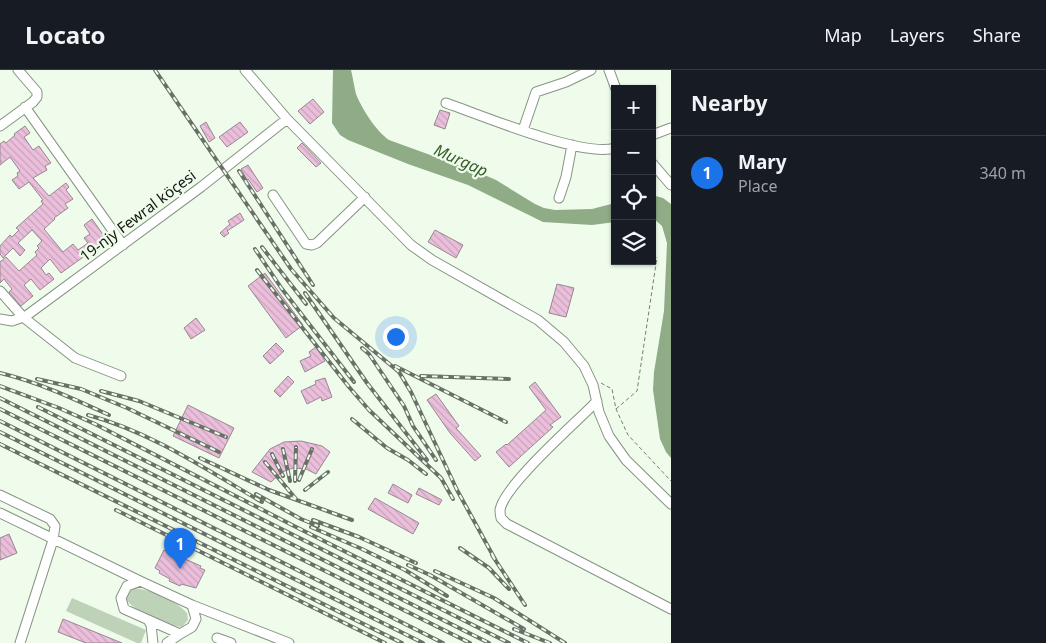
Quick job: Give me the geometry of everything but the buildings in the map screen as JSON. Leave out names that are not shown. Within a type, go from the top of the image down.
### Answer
[{"type":"street","points":[[0,126],[36,100],[37,92],[18,70]]},
{"type":"street","points":[[245,70],[287,119],[411,245],[432,260],[538,320],[564,342],[584,366],[591,380],[609,436],[626,460],[671,504]]},
{"type":"street","points":[[524,130],[536,92],[566,82],[591,70]]},
{"type":"street","points":[[609,70],[615,85]]},
{"type":"street","points":[[446,103],[572,145],[611,149]]},
{"type":"street","points":[[25,107],[123,245]]},
{"type":"street","name":"19-njy Fewral köçesi","points":[[23,317],[201,187],[287,119]]},
{"type":"street","points":[[656,134],[671,128]]},
{"type":"street","points":[[559,198],[566,177],[572,145]]},
{"type":"street","points":[[656,167],[671,184]]},
{"type":"street","points":[[272,195],[306,244],[312,245],[317,243],[365,197]]},
{"type":"street","points":[[0,291],[23,317],[75,358],[121,376]]},
{"type":"street","points":[[0,319],[12,321],[23,317]]},
{"type":"street","points":[[597,402],[526,471],[509,493],[500,509],[501,518],[507,524],[671,609]]},
{"type":"street","points":[[0,495],[50,519],[55,526],[53,540],[20,643]]},
{"type":"street","points":[[0,513],[192,605],[287,643]]},
{"type":"street","points":[[140,581],[127,586],[121,598],[124,609],[180,634]]},
{"type":"street","points":[[167,643],[192,627],[196,618],[192,605]]},
{"type":"street","points":[[148,620],[151,625],[153,643]]},
{"type":"street","points":[[217,638],[231,643]]},
{"type":"path","points":[[616,409],[637,391],[657,257]]},
{"type":"path","points":[[591,380],[605,384],[612,389],[616,409],[628,435],[671,481]]},
{"type":"shaded area","points":[[333,70],[351,70],[356,94],[362,106],[374,125],[389,140],[496,180],[544,208],[555,210],[592,209],[611,204],[611,223],[592,225],[543,222],[468,185],[348,140],[340,135],[332,123]]},
{"type":"shaded area","points":[[656,196],[663,198],[671,204],[671,458],[660,439],[653,390],[664,311],[667,243],[662,226],[656,221]]},
{"type":"shaded area","points":[[136,588],[170,600],[187,613],[188,620],[182,627],[167,624],[136,609],[125,598],[128,590]]},
{"type":"shaded area","points":[[72,598],[146,630],[141,643],[137,643],[66,611]]},
{"type":"railway","points":[[155,70],[291,269],[334,318],[399,372],[411,392],[457,490],[496,561]]},
{"type":"railway","points":[[239,171],[313,285]]},
{"type":"railway","points":[[262,247],[306,304]]},
{"type":"railway","points":[[255,249],[282,289],[354,382]]},
{"type":"railway","points":[[257,270],[349,387],[369,410],[441,478],[453,499]]},
{"type":"railway","points":[[305,293],[367,383],[427,460]]},
{"type":"railway","points":[[362,348],[369,354],[404,406],[413,426],[436,460]]},
{"type":"railway","points":[[395,366],[506,422]]},
{"type":"railway","points":[[0,373],[42,386],[109,415]]},
{"type":"railway","points":[[421,376],[509,379]]},
{"type":"railway","points":[[37,379],[81,389],[127,408],[219,452]]},
{"type":"railway","points":[[0,386],[95,424],[528,643]]},
{"type":"railway","points":[[101,391],[139,401],[226,437]]},
{"type":"railway","points":[[0,398],[489,643]]},
{"type":"railway","points":[[38,407],[509,643]]},
{"type":"railway","points":[[0,409],[470,643]]},
{"type":"railway","points":[[88,415],[134,431],[178,453],[262,502]]},
{"type":"railway","points":[[352,419],[387,448],[408,460],[426,474]]},
{"type":"railway","points":[[0,421],[443,643]]},
{"type":"railway","points":[[0,432],[423,643]]},
{"type":"railway","points":[[0,444],[402,643]]},
{"type":"railway","points":[[295,481],[296,447]]},
{"type":"railway","points":[[283,449],[290,481]]},
{"type":"railway","points":[[299,480],[312,449]]},
{"type":"railway","points":[[272,454],[283,476]]},
{"type":"railway","points":[[200,458],[269,490],[352,520]]},
{"type":"railway","points":[[265,462],[296,499]]},
{"type":"railway","points":[[305,490],[328,472]]},
{"type":"railway","points":[[256,494],[301,519],[318,526]]},
{"type":"railway","points":[[116,510],[385,643]]},
{"type":"railway","points":[[313,520],[359,537],[416,563]]},
{"type":"railway","points":[[311,527],[405,570],[447,596]]},
{"type":"railway","points":[[460,548],[489,568],[509,589]]},
{"type":"railway","points":[[492,555],[525,605]]},
{"type":"railway","points":[[408,565],[430,575],[524,629]]},
{"type":"railway","points":[[435,571],[494,598],[565,643]]},
{"type":"railway","points":[[514,629],[550,643]]},
{"type":"place","name":"Mary","points":[[180,569]]},
{"type":"water label","name":"Murgap","points":[[461,160]]}]
